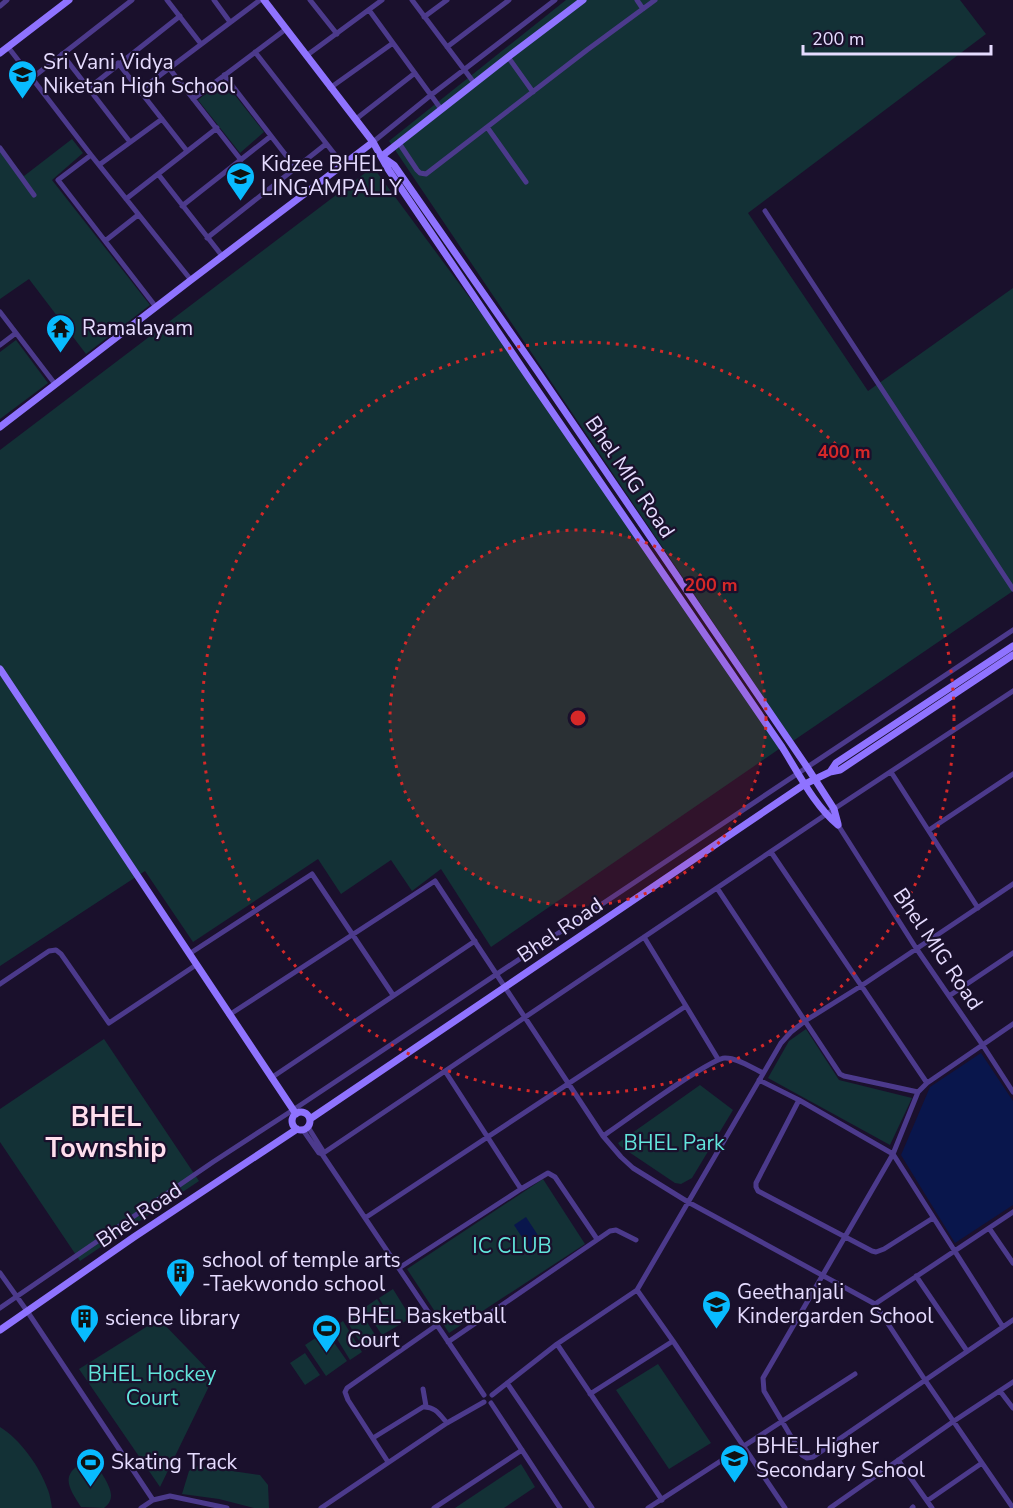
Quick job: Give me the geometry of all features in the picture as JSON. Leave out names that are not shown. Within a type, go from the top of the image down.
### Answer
[{"type":"street","points":[[0,6],[7,0]]},
{"type":"street","points":[[0,53],[69,0]]},
{"type":"street","points":[[32,78],[132,0]]},
{"type":"street","points":[[167,0],[201,44]]},
{"type":"street","points":[[214,0],[230,22]]},
{"type":"street","points":[[139,91],[262,0]]},
{"type":"street","name":"Bhel MIG Road","points":[[262,0],[374,142],[388,169],[428,229],[826,815],[838,825],[916,948],[1013,1092]]},
{"type":"street","points":[[306,56],[382,0]]},
{"type":"street","points":[[412,0],[475,84]]},
{"type":"street","points":[[424,17],[447,0]]},
{"type":"street","points":[[447,47],[509,0]]},
{"type":"street","points":[[382,156],[584,0]]},
{"type":"street","points":[[637,0],[644,9]]},
{"type":"street","points":[[399,144],[417,170],[426,174],[655,0]]},
{"type":"street","points":[[314,1],[337,34]]},
{"type":"street","points":[[0,427],[374,142],[553,1]]},
{"type":"street","points":[[369,10],[441,109]]},
{"type":"street","points":[[89,87],[180,16]]},
{"type":"street","points":[[193,99],[286,29]]},
{"type":"street","points":[[330,88],[393,43]]},
{"type":"street","points":[[8,47],[191,280]]},
{"type":"street","points":[[255,52],[343,165]]},
{"type":"street","points":[[62,54],[130,142]]},
{"type":"street","points":[[508,57],[533,92]]},
{"type":"street","points":[[118,63],[187,151]]},
{"type":"street","points":[[169,68],[241,160]]},
{"type":"street","points":[[356,119],[415,73]]},
{"type":"street","points":[[224,75],[295,167]]},
{"type":"street","points":[[99,165],[162,119]]},
{"type":"street","points":[[126,199],[217,128]]},
{"type":"street","points":[[487,128],[526,182]]},
{"type":"street","points":[[182,206],[271,136]]},
{"type":"street","points":[[207,238],[326,144]]},
{"type":"street","points":[[0,147],[34,195]]},
{"type":"street","points":[[91,155],[58,180],[156,307]]},
{"type":"street","name":"Bhel MIG Road","points":[[382,156],[394,165],[497,313],[807,767],[834,809],[838,825]]},
{"type":"street","points":[[158,174],[222,257]]},
{"type":"street","points":[[765,211],[1013,589]]},
{"type":"street","points":[[105,241],[138,214]]},
{"type":"street","points":[[0,312],[55,384]]},
{"type":"street","points":[[0,345],[16,333]]},
{"type":"street","points":[[0,1308],[213,1162],[294,1112],[496,974],[1013,630]]},
{"type":"street","name":"Bhel Road","points":[[830,771],[836,763],[1013,646]]},
{"type":"street","name":"Bhel Road","points":[[0,1330],[134,1237],[304,1126],[504,987],[805,784],[830,771],[840,770],[873,750],[1013,655]]},
{"type":"street","points":[[0,669],[294,1112],[292,1122],[304,1126],[323,1151],[322,1154],[437,1325],[486,1404],[491,1403]]},
{"type":"street","points":[[322,1154],[1013,691]]},
{"type":"street","points":[[891,772],[978,908]]},
{"type":"street","points":[[929,830],[1013,774]]},
{"type":"street","points":[[771,852],[927,1083]]},
{"type":"street","points":[[189,954],[312,874],[393,995]]},
{"type":"street","points":[[229,1015],[435,881],[603,1136],[621,1157],[633,1168],[688,1202],[875,1304],[1013,1508]]},
{"type":"street","points":[[321,1508],[489,1394],[492,1395],[557,1344],[637,1290],[781,1043],[791,1032],[1013,884]]},
{"type":"street","points":[[717,888],[840,1074],[918,1092]]},
{"type":"street","points":[[644,937],[718,1059]]},
{"type":"street","points":[[271,1078],[475,941]]},
{"type":"street","points":[[0,984],[49,951],[56,950],[109,1023],[196,965]]},
{"type":"street","points":[[949,996],[1013,953]]},
{"type":"street","points":[[365,1218],[686,1006]]},
{"type":"street","points":[[1013,1024],[927,1083],[918,1092],[893,1154],[764,1378],[764,1391],[802,1455],[807,1458],[813,1457],[1013,1320]]},
{"type":"street","points":[[603,1136],[718,1059],[735,1060],[763,1074]]},
{"type":"street","points":[[445,1071],[521,1189]]},
{"type":"street","points":[[759,1080],[799,1100],[893,1154],[1003,1327]]},
{"type":"street","points":[[799,1100],[756,1184],[758,1191],[876,1252],[933,1218]]},
{"type":"street","points":[[294,1112],[304,1113],[304,1126]]},
{"type":"street","points":[[399,1268],[548,1173],[555,1177],[597,1239]]},
{"type":"street","points":[[875,1304],[1013,1212]]},
{"type":"street","points":[[989,1228],[1013,1263]]},
{"type":"street","points":[[448,1342],[610,1231],[614,1230],[636,1240]]},
{"type":"street","points":[[1,1275],[153,1500]]},
{"type":"street","points":[[916,1276],[967,1351]]},
{"type":"street","points":[[637,1290],[785,1508]]},
{"type":"street","points":[[388,1462],[345,1392],[347,1388],[437,1325]]},
{"type":"street","points":[[590,1394],[673,1341]]},
{"type":"street","points":[[557,1344],[662,1500]]},
{"type":"street","points":[[648,1508],[855,1374]]},
{"type":"street","points":[[830,1508],[1013,1382]]},
{"type":"street","points":[[507,1383],[592,1508]]},
{"type":"street","points":[[423,1389],[426,1406]]},
{"type":"street","points":[[1000,1391],[1013,1408]]},
{"type":"street","points":[[491,1403],[492,1395]]},
{"type":"street","points":[[491,1403],[560,1508]]},
{"type":"street","points":[[373,1438],[426,1406],[431,1406],[447,1423]]},
{"type":"street","points":[[434,1508],[522,1450]]},
{"type":"street","points":[[898,1460],[932,1508]]},
{"type":"street","points":[[927,1501],[982,1463]]},
{"type":"street","points":[[141,1508],[153,1500],[170,1496],[227,1508]]},
{"type":"green space","points":[[566,0],[960,0],[986,34],[748,213],[868,391],[1013,288],[1013,591],[793,741],[389,141]]},
{"type":"green space","points":[[223,80],[264,132],[240,153],[198,100]]},
{"type":"green space","points":[[72,139],[83,153],[52,180],[150,305],[86,354],[29,279],[0,299],[0,147],[24,176]]},
{"type":"green space","points":[[373,167],[529,378],[782,747],[491,947],[441,869],[412,891],[391,860],[341,894],[318,859],[193,942],[145,871],[0,966],[0,450]]},
{"type":"green space","points":[[16,340],[48,383],[0,419],[0,352]]},
{"type":"green space","points":[[806,1029],[839,1080],[912,1098],[890,1145],[768,1078],[789,1041]]},
{"type":"green space","points":[[104,1039],[199,1181],[80,1261],[0,1142],[0,1109]]},
{"type":"green space","name":"BHEL Park","points":[[700,1085],[733,1110],[692,1178],[681,1184],[675,1183],[618,1143]]},
{"type":"green space","name":"IC CLUB","points":[[543,1179],[585,1244],[449,1333],[407,1269]]},
{"type":"green space","points":[[393,1289],[411,1318],[382,1335],[364,1308],[377,1299],[392,1321],[379,1298]]},
{"type":"green space","points":[[360,1311],[379,1341],[365,1350],[346,1320]]},
{"type":"green space","name":"BHEL Hockey Court","points":[[159,1319],[214,1376],[160,1487],[79,1369]]},
{"type":"green space","points":[[343,1321],[362,1352],[350,1360],[331,1329]]},
{"type":"green space","name":"BHEL Basketball Court","points":[[326,1331],[347,1361],[326,1376],[305,1345]]},
{"type":"green space","points":[[305,1353],[320,1375],[305,1385],[290,1363]]},
{"type":"green space","points":[[658,1364],[711,1443],[669,1469],[616,1390]]},
{"type":"green space","points":[[0,1427],[22,1446],[35,1463],[48,1490],[52,1508],[0,1508]]},
{"type":"green space","name":"Skating Track","points":[[81,1464],[94,1465],[106,1480],[111,1496],[104,1508],[81,1507],[71,1490],[70,1474]]},
{"type":"green space","points":[[521,1464],[535,1487],[504,1508],[455,1508]]},
{"type":"green space","points":[[198,1466],[260,1475],[268,1485],[269,1508],[254,1508],[219,1499],[182,1494],[189,1471]]},
{"type":"shaded area","points":[[981,1053],[1013,1101],[1013,1205],[955,1243],[901,1155],[930,1087]]},
{"type":"shaded area","points":[[526,1217],[543,1243],[531,1251],[514,1225]]},
{"type":"place","name":"Sri Vani Vidya Niketan High School","points":[[22,100]]},
{"type":"place","name":"Kidzee BHEL LINGAMPALLY","points":[[240,202]]},
{"type":"place","name":"Ramalayam","points":[[61,354]]},
{"type":"place","name":"school of temple arts -Taekwondo school","points":[[181,1298]]},
{"type":"place","name":"Geethanjali Kindergarden School","points":[[716,1330]]},
{"type":"place","name":"science library","points":[[84,1344]]},
{"type":"place","name":"BHEL Basketball Court","points":[[326,1354]]},
{"type":"place","name":"BHEL Higher Secondary School","points":[[735,1484]]},
{"type":"place","name":"Skating Track","points":[[90,1488]]},
{"type":"district","name":"BHEL Township","points":[[106,1132]]}]
